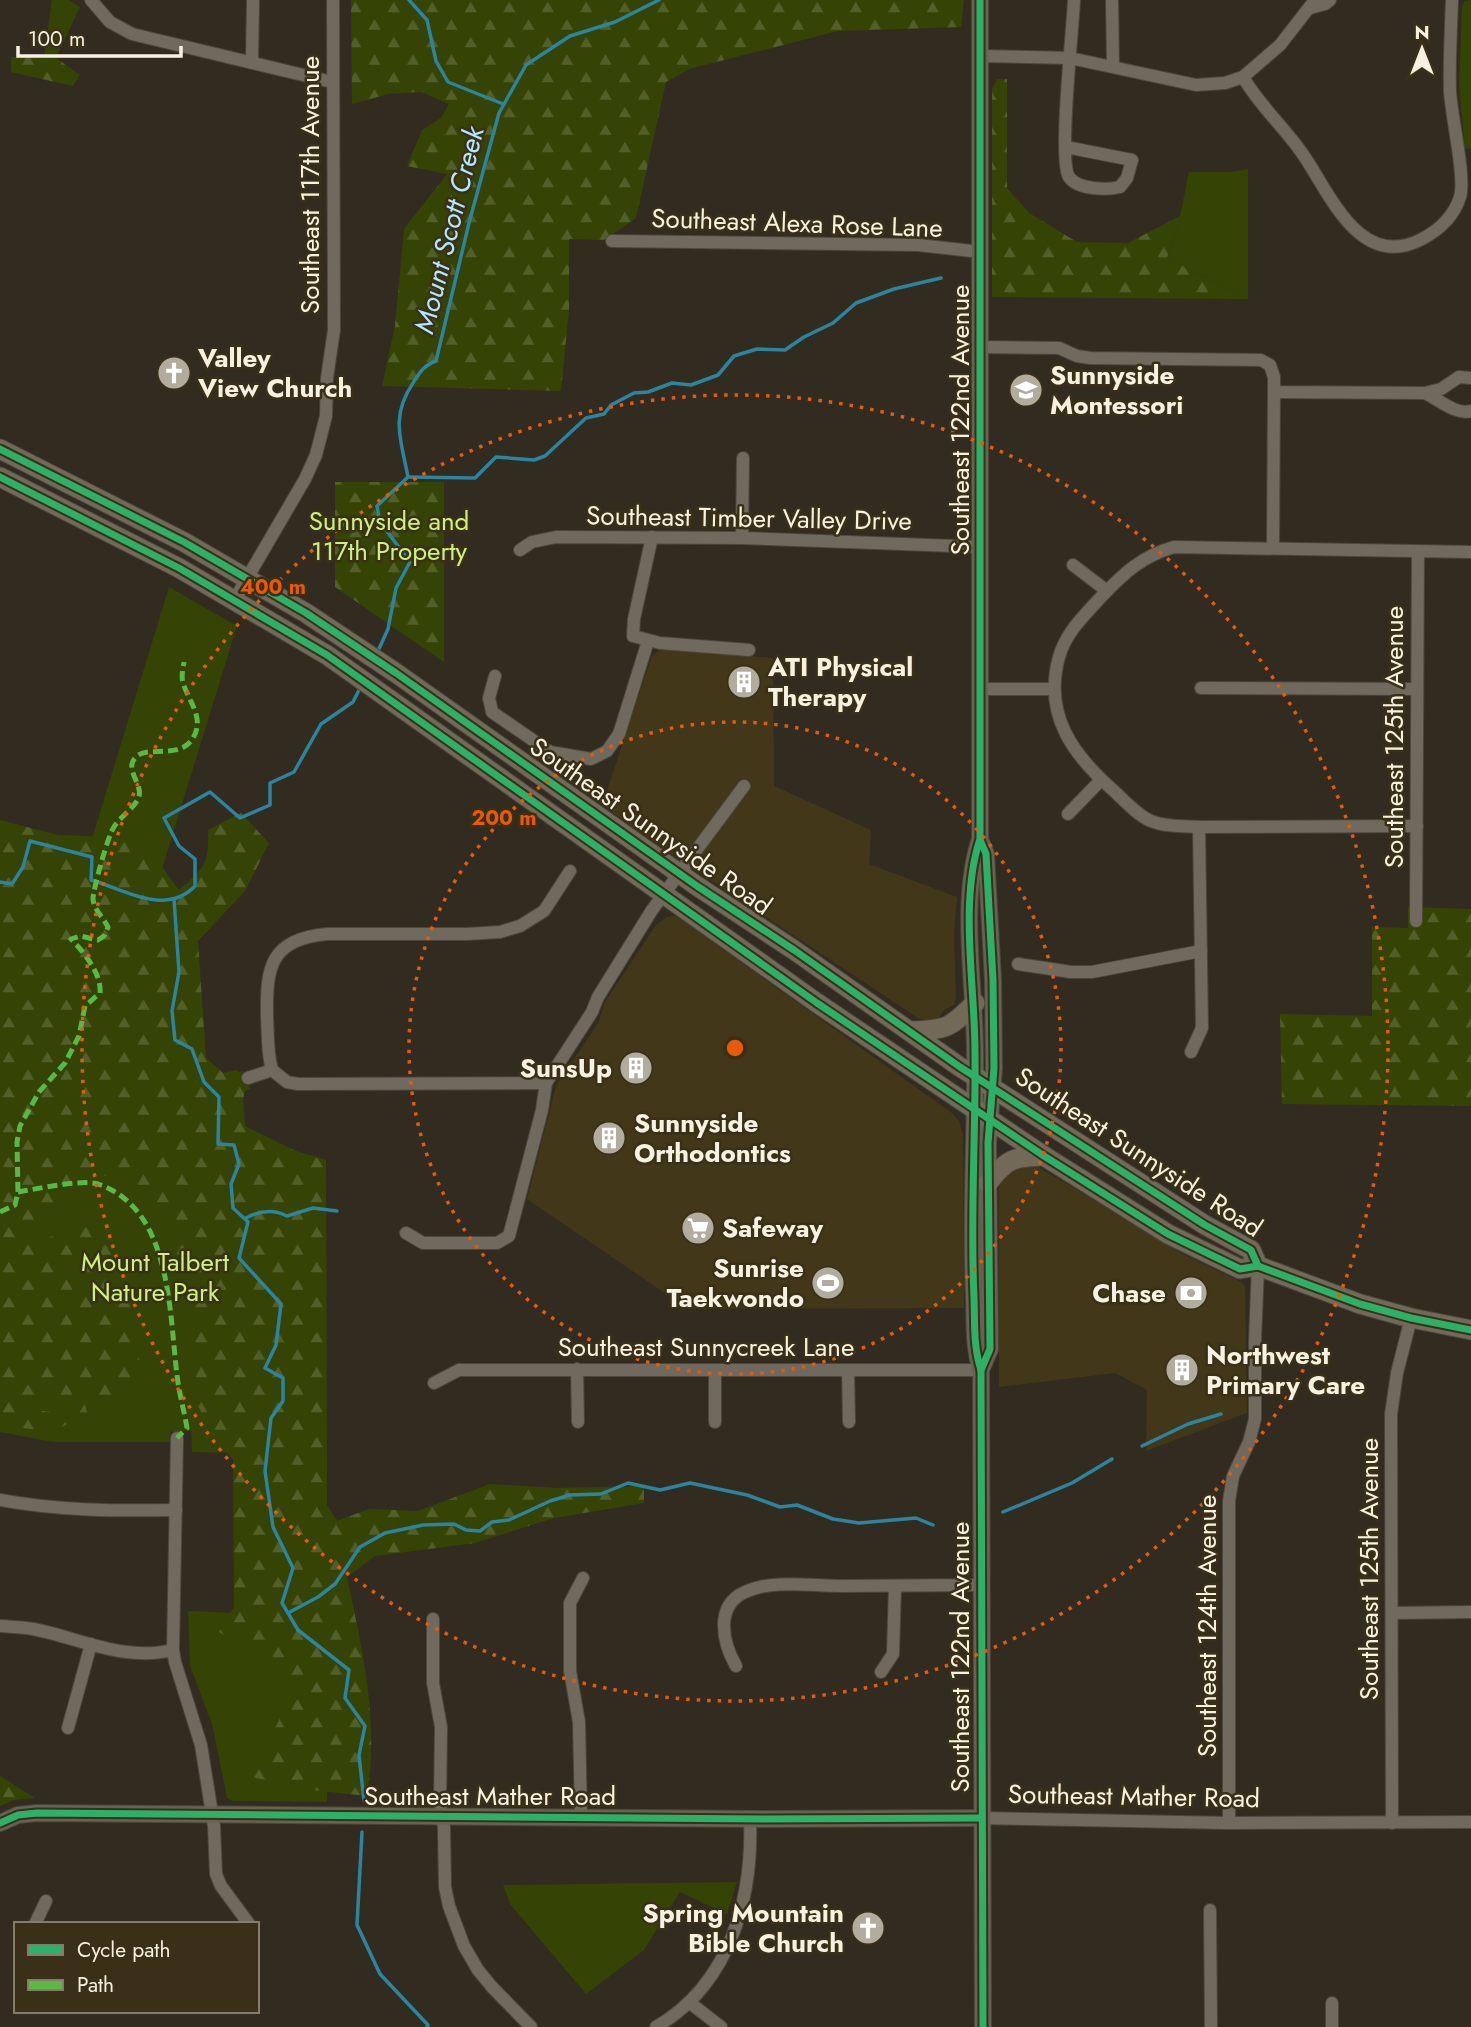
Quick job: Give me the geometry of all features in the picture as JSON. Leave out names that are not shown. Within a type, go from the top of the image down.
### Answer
[{"type":"main road","name":"Southeast 122nd Avenue","points":[[979,0],[980,839],[975,854],[970,899],[975,1077],[982,1114],[988,1183],[990,1349],[981,1370]]},
{"type":"main road","name":"Southeast Sunnyside Road","points":[[0,449],[184,542],[340,636],[679,874],[794,950],[975,1077],[1205,1225],[1251,1250],[1258,1266]]},
{"type":"main road","name":"Southeast Sunnyside Road","points":[[0,477],[179,568],[327,655],[817,1003],[1044,1156],[1168,1234],[1240,1269],[1258,1266],[1332,1295],[1410,1318],[1471,1330]]},
{"type":"main road","name":"Southeast 122nd Avenue","points":[[980,839],[986,854],[993,980],[992,1088],[982,1114],[972,1254],[975,1352],[981,1370],[983,2027]]},
{"type":"main road","points":[[911,1031],[954,1024],[975,1003]]},
{"type":"main road","points":[[988,1183],[1010,1160],[1044,1156]]},
{"type":"main road","points":[[1168,1234],[1205,1225]]},
{"type":"main road","points":[[972,1254],[979,1262],[981,1295],[989,1303]]},
{"type":"main road","name":"Southeast Mather Road","points":[[0,1824],[18,1815],[37,1813],[750,1819],[981,1818]]},
{"type":"street","points":[[91,0],[110,22],[132,34],[332,82]]},
{"type":"street","points":[[252,61],[253,0]]},
{"type":"street","name":"Southeast 117th Avenue","points":[[235,599],[305,479],[316,455],[326,416],[327,378],[334,330],[333,0]]},
{"type":"street","points":[[1066,147],[1132,160],[1127,178],[1120,187],[1080,185],[1074,183],[1064,166],[1074,0]]},
{"type":"street","points":[[1112,0],[1113,66]]},
{"type":"street","points":[[980,56],[1070,58],[1196,85],[1225,83],[1243,77],[1280,45],[1309,3],[1325,4],[1331,0]]},
{"type":"street","points":[[1243,77],[1302,153],[1336,209],[1359,233],[1377,243],[1414,243],[1432,234],[1447,221],[1461,195],[1450,92],[1452,0]]},
{"type":"street","name":"Southeast Alexa Rose Lane","points":[[612,241],[918,245],[981,253]]},
{"type":"street","points":[[981,347],[1059,348],[1090,358],[1261,360],[1270,365],[1274,377],[1273,547]]},
{"type":"street","points":[[1274,392],[1425,393],[1441,389],[1459,377],[1471,378]]},
{"type":"street","points":[[1425,393],[1457,411],[1471,411]]},
{"type":"street","points":[[741,538],[743,458]]},
{"type":"street","name":"Southeast Timber Valley Drive","points":[[520,550],[545,537],[741,538],[981,547]]},
{"type":"street","points":[[652,537],[634,619],[633,636],[648,641],[748,650]]},
{"type":"street","points":[[1417,826],[1199,827],[1172,826],[1150,820],[1101,780],[1065,736],[1054,689],[1059,658],[1072,629],[1107,591],[1139,561],[1174,547],[1471,552]]},
{"type":"street","name":"Southeast 125th Avenue","points":[[1416,921],[1418,552]]},
{"type":"street","points":[[1073,565],[1107,591]]},
{"type":"street","points":[[495,676],[489,698],[492,712],[550,752],[591,759],[607,751],[619,734],[648,641]]},
{"type":"street","points":[[1200,688],[1417,689]]},
{"type":"street","points":[[981,689],[1054,689]]},
{"type":"street","points":[[1068,814],[1101,780]]},
{"type":"street","points":[[406,1233],[423,1243],[497,1243],[509,1236],[542,1110],[546,1083],[592,1012],[612,973],[664,894],[744,786]]},
{"type":"street","points":[[1191,1052],[1202,1028],[1199,827]]},
{"type":"street","points":[[546,1083],[288,1082],[271,1070],[268,1056],[267,984],[274,958],[293,941],[309,935],[500,932],[520,926],[544,911],[570,871]]},
{"type":"street","points":[[1018,964],[1071,972],[1092,972],[1201,951]]},
{"type":"street","points":[[248,1078],[271,1070]]},
{"type":"street","name":"Southeast 124th Avenue","points":[[1229,1823],[1229,1501],[1233,1476],[1249,1442],[1255,1419],[1258,1266]]},
{"type":"street","name":"Southeast 125th Avenue","points":[[1392,1823],[1391,1414],[1410,1318]]},
{"type":"street","points":[[577,1369],[578,1422]]},
{"type":"street","name":"Southeast Sunnycreek Lane","points":[[435,1382],[459,1370],[981,1370]]},
{"type":"street","points":[[715,1370],[715,1422]]},
{"type":"street","points":[[848,1370],[849,1422]]},
{"type":"street","points":[[177,1438],[173,1650],[197,1729],[212,1816],[216,1874],[221,1886],[248,1922]]},
{"type":"street","points":[[0,1500],[72,1510],[176,1510]]},
{"type":"street","points":[[581,1817],[579,1723],[570,1671],[570,1603],[583,1578]]},
{"type":"street","points":[[736,1666],[726,1648],[723,1634],[725,1615],[732,1602],[744,1592],[779,1585],[980,1585]]},
{"type":"street","points":[[881,1672],[893,1654],[895,1586]]},
{"type":"street","points":[[1392,1613],[1471,1612]]},
{"type":"street","points":[[433,1619],[433,1683],[441,1727],[440,1802],[445,1887],[449,1906],[464,1946],[492,1987],[531,2027]]},
{"type":"street","points":[[0,1626],[31,1629],[131,1654],[173,1650]]},
{"type":"street","points":[[68,1728],[91,1644]]},
{"type":"street","name":"Southeast Mather Road","points":[[981,1818],[1229,1823],[1471,1822]]},
{"type":"street","points":[[656,2027],[689,2002],[717,1966],[738,1922],[749,1873],[750,1819]]},
{"type":"street","points":[[36,1922],[46,1901]]},
{"type":"street","points":[[1210,1910],[1211,2027]]},
{"type":"street","points":[[689,2002],[721,2027]]},
{"type":"street","points":[[1332,2003],[1332,2027]]},
{"type":"shaded area","points":[[662,648],[773,658],[774,786],[871,830],[869,864],[957,897],[954,934],[956,997],[954,1005],[943,1011],[939,1018],[927,1021],[918,1018],[665,850],[602,805],[652,656]]},
{"type":"shaded area","points":[[676,916],[952,1113],[959,1121],[963,1134],[964,1308],[688,1309],[527,1199],[556,1086],[598,1023],[605,1002],[656,925],[667,917]]},
{"type":"shaded area","points":[[1029,1165],[1038,1167],[1179,1252],[1245,1286],[1247,1413],[1146,1451],[1147,1390],[1115,1373],[999,1387],[999,1188],[1009,1171]]},
{"type":"green space","points":[[52,0],[69,0],[80,7],[56,58],[44,57]]},
{"type":"green space","points":[[351,0],[964,0],[961,27],[838,31],[689,69],[666,82],[636,218],[604,240],[569,239],[569,310],[561,391],[382,386],[395,326],[404,229],[447,174],[407,166],[422,130],[441,118],[449,104],[421,92],[388,94],[352,104]]},
{"type":"green space","points":[[1471,0],[1471,148],[1465,149],[1459,84],[1462,6],[1465,1]]},
{"type":"green space","points":[[11,57],[56,58],[80,75],[73,86],[11,72]]},
{"type":"green space","points":[[997,79],[1007,79],[1007,188],[1029,213],[1077,242],[1128,243],[1180,216],[1167,258],[1248,299],[992,297],[992,89]]},
{"type":"green space","points":[[1248,169],[1248,299],[1167,258],[1180,216],[1189,172]]},
{"type":"green space","name":"Sunnyside and 117th Property","points":[[335,482],[444,482],[444,662],[335,587]]},
{"type":"green space","name":"Mount Talbert Nature Park","points":[[169,587],[237,626],[107,1047],[156,1066],[230,1076],[243,1071],[250,1089],[239,1094],[243,1125],[258,1160],[326,1160],[327,1802],[233,1801],[227,1798],[212,1724],[190,1666],[188,1611],[238,1613],[241,1453],[192,1452],[191,1431],[170,1432],[170,1442],[53,1442],[0,1432],[0,923],[60,943]]},
{"type":"green space","name":"Mount Talbert Nature Park","points":[[241,813],[269,843],[245,891],[198,941],[206,1058],[223,1073],[237,1070],[244,1078],[245,1126],[296,1151],[326,1160],[327,1505],[337,1521],[369,1509],[418,1511],[490,1484],[556,1488],[644,1486],[644,1503],[554,1518],[475,1543],[375,1556],[347,1577],[368,1686],[371,1740],[367,1796],[312,1790],[247,1776],[277,1725],[287,1696],[287,1683],[282,1668],[261,1647],[238,1644],[216,1630],[234,1608],[233,1460],[210,1432],[197,1403],[195,1343],[183,1268],[154,1197],[101,1174],[81,1197],[33,1218],[42,1239],[90,1226],[126,1263],[136,1300],[130,1320],[144,1381],[117,1404],[84,1402],[88,1415],[76,1417],[54,1401],[42,1401],[28,1394],[36,1410],[50,1412],[67,1424],[54,1432],[0,1425],[0,820],[58,835],[132,838],[149,850],[179,890],[204,864],[208,851],[208,830]]},
{"type":"green space","points":[[1408,907],[1471,909],[1471,1106],[1282,1104],[1280,1014],[1372,1016],[1372,927],[1408,928]]},
{"type":"green space","points":[[0,1776],[35,1798],[14,1800],[0,1806]]},
{"type":"green space","points":[[737,1882],[727,1914],[680,1892],[644,1950],[586,1994],[510,1904],[503,1885]]},
{"type":"waterway","points":[[409,0],[427,20],[436,61],[448,82],[503,104]]},
{"type":"waterway","name":"Mount Scott Creek","points":[[378,651],[388,629],[396,588],[410,562],[380,522],[377,506],[408,477],[400,440],[399,418],[406,395],[420,373],[436,361],[499,113],[526,65],[570,36],[615,22],[659,0]]},
{"type":"waterway","points":[[408,477],[475,478],[496,457],[534,460],[545,456],[586,418],[604,414],[611,405],[634,393],[648,392],[672,383],[691,385],[718,375],[734,356],[757,349],[785,350],[833,323],[856,303],[894,289],[941,278]]},
{"type":"waterway","name":"Mount Scott Creek","points":[[0,882],[12,884],[23,867],[30,841],[92,857],[91,880],[130,894],[158,900],[183,895],[195,886],[195,859],[179,846],[164,818],[210,792],[240,818],[270,805],[270,783],[294,772],[321,724],[353,702],[361,686]]},
{"type":"waterway","points":[[174,899],[179,972],[172,1011],[175,1040],[192,1049],[204,1082],[219,1097],[218,1144],[234,1145],[239,1164],[231,1184],[233,1208],[248,1222],[239,1258],[281,1304],[276,1345],[265,1368],[283,1378],[283,1401],[271,1418],[265,1471],[273,1527],[293,1568],[282,1603],[298,1630],[349,1670],[345,1698],[365,1726],[359,1755],[364,1801]]},
{"type":"waterway","points":[[246,1218],[266,1212],[287,1216],[313,1208],[337,1211]]},
{"type":"waterway","points":[[1142,1446],[1188,1424],[1221,1414]]},
{"type":"waterway","points":[[1003,1512],[1072,1483],[1112,1459]]},
{"type":"waterway","points":[[288,1613],[318,1597],[335,1584],[360,1547],[385,1533],[423,1525],[454,1524],[466,1530],[480,1531],[492,1522],[509,1520],[550,1501],[570,1495],[601,1494],[628,1483],[660,1490],[690,1483],[747,1495],[780,1507],[797,1505],[833,1519],[859,1523],[916,1518],[933,1525]]},
{"type":"waterway","points":[[362,1832],[357,1925],[380,1974],[427,2027]]},
{"type":"marked path","points":[[0,1212],[15,1205],[18,1192],[17,1142],[20,1126],[39,1092],[65,1063],[79,1036],[85,1006],[100,993],[95,971],[71,939],[80,936],[98,940],[104,936],[108,927],[93,899],[111,832],[138,799],[139,789],[132,763],[140,754],[180,749],[187,745],[196,731],[197,717],[182,680],[184,662]]},
{"type":"marked path","points":[[18,1192],[70,1184],[98,1184],[122,1197],[140,1216],[153,1239],[168,1293],[178,1382],[187,1428],[177,1438]]},
{"type":"cycle path","points":[[980,0],[980,839],[970,889],[969,916],[975,1052],[973,1266],[976,1343],[981,1370],[983,2027]]},
{"type":"cycle path","points":[[0,449],[184,542],[306,613],[960,1067],[1205,1225],[1251,1250],[1258,1266]]},
{"type":"cycle path","points":[[0,477],[179,568],[327,655],[817,1003],[1044,1156],[1168,1234],[1240,1269],[1258,1266],[1360,1304],[1471,1330]]},
{"type":"cycle path","points":[[981,842],[986,854],[993,980],[994,1068],[988,1143],[990,1349],[981,1370]]},
{"type":"cycle path","points":[[0,1823],[18,1815],[37,1813],[763,1819],[981,1818]]},
{"type":"place","name":"Valley View Church","points":[[174,373]]},
{"type":"place","name":"Sunnyside Montessori","points":[[1026,390]]},
{"type":"place","name":"ATI Physical Therapy","points":[[744,682]]},
{"type":"place","name":"SunsUp","points":[[636,1068]]},
{"type":"place","name":"Sunnyside Orthodontics","points":[[609,1138]]},
{"type":"place","name":"Safeway","points":[[698,1228]]},
{"type":"place","name":"Sunrise Taekwondo","points":[[828,1283]]},
{"type":"place","name":"Chase","points":[[1191,1293]]},
{"type":"place","name":"Northwest Primary Care","points":[[1182,1370]]},
{"type":"place","name":"Spring Mountain Bible Church","points":[[868,1928]]}]
